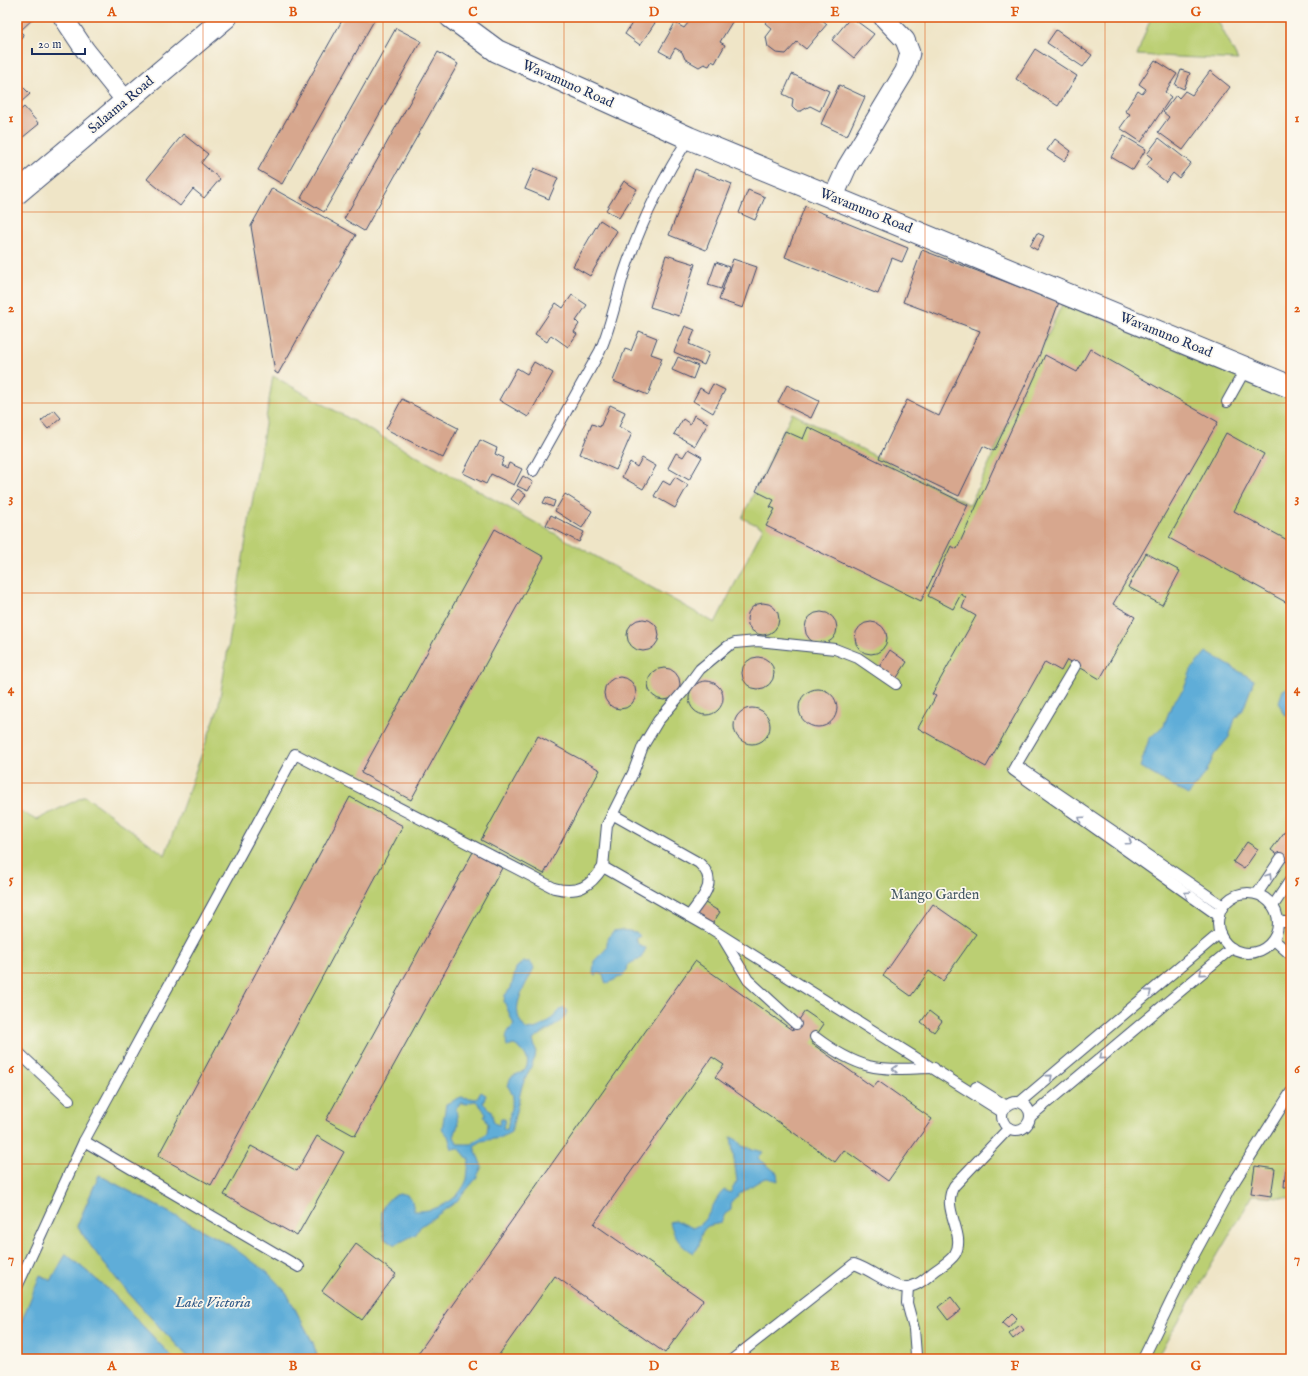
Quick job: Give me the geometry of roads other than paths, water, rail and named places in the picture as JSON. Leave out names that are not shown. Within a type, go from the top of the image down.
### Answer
[{"type":"main road","name":"Salaama Road","points":[[17,193],[226,17]]},
{"type":"main road","name":"Wavamuno Road","points":[[451,17],[496,51],[689,138],[1291,387]]},
{"type":"street","points":[[63,17],[85,50],[126,101]]},
{"type":"street","points":[[833,198],[847,167],[905,70],[910,53],[905,40],[883,17]]},
{"type":"lane","points":[[533,470],[600,351],[607,335],[624,272],[646,220],[672,165],[689,138]]},
{"type":"lane","points":[[1227,402],[1246,368]]},
{"type":"lane","points":[[17,1287],[84,1141],[295,754],[554,888],[565,891],[576,890],[587,886],[596,878],[603,867],[605,834],[612,814],[633,773],[643,746],[658,721],[683,692],[700,668],[735,643],[757,641],[835,649],[858,658],[896,684]]},
{"type":"lane","points":[[1014,768],[1075,666]]},
{"type":"lane","points":[[1014,768],[1223,906]]},
{"type":"lane","points":[[1014,768],[1219,916]]},
{"type":"lane","points":[[612,814],[699,863],[707,872],[710,878],[709,886],[689,916]]},
{"type":"lane","points":[[1257,894],[1281,858]]},
{"type":"lane","points":[[603,867],[710,928],[934,1068],[1004,1109]]},
{"type":"lane","points":[[1273,906],[1291,879]]},
{"type":"lane","points":[[1244,893],[1257,894],[1266,898],[1273,906],[1279,922],[1274,940],[1265,948],[1248,953],[1232,948],[1223,940],[1220,933],[1219,916],[1223,906],[1231,898],[1244,893]]},
{"type":"lane","points":[[1279,922],[1291,922]]},
{"type":"lane","points":[[710,928],[719,930],[1004,1109]]},
{"type":"lane","points":[[1020,1102],[1220,933]]},
{"type":"lane","points":[[723,937],[748,980],[796,1024]]},
{"type":"lane","points":[[1274,940],[1291,955]]},
{"type":"lane","points":[[1030,1117],[1232,948]]},
{"type":"lane","points":[[815,1038],[840,1053],[869,1066],[890,1069],[934,1068]]},
{"type":"lane","points":[[17,1051],[69,1100]]},
{"type":"lane","points":[[1143,1359],[1189,1264],[1231,1187],[1291,1092]]},
{"type":"lane","points":[[1012,1102],[1020,1102],[1026,1105],[1030,1111],[1029,1122],[1018,1130],[1009,1128],[1002,1118],[1004,1109],[1012,1102]]},
{"type":"lane","points":[[733,1359],[854,1264],[870,1270],[897,1286],[908,1287],[921,1283],[955,1254],[957,1238],[949,1198],[954,1186],[1009,1128]]},
{"type":"lane","points":[[84,1141],[299,1267]]},
{"type":"lane","points":[[908,1287],[907,1303],[914,1329],[916,1354]]},
{"type":"water","points":[[1206,652],[1254,680],[1243,710],[1235,719],[1229,737],[1214,755],[1206,773],[1188,795],[1140,767],[1149,739],[1164,725],[1172,704],[1184,689],[1191,670]]},
{"type":"water","points":[[1291,686],[1291,717],[1283,713],[1279,702],[1283,690]]},
{"type":"water","points":[[621,930],[636,932],[640,936],[635,939],[638,944],[646,948],[639,960],[628,965],[627,970],[621,978],[620,977],[606,984],[603,975],[599,973],[595,976],[593,974],[594,961],[606,949],[608,939],[613,931]]},
{"type":"water","points":[[523,962],[530,962],[534,968],[522,991],[518,1007],[518,1015],[527,1030],[538,1028],[543,1025],[563,1007],[568,1011],[557,1025],[533,1040],[536,1050],[535,1058],[522,1086],[511,1132],[500,1138],[482,1141],[474,1146],[482,1167],[475,1180],[456,1202],[420,1227],[416,1234],[395,1245],[385,1239],[382,1219],[383,1208],[391,1198],[396,1195],[404,1194],[411,1199],[414,1211],[430,1210],[446,1204],[453,1199],[463,1187],[467,1179],[469,1160],[459,1148],[452,1149],[448,1136],[442,1129],[446,1104],[461,1097],[476,1099],[481,1092],[486,1095],[483,1103],[491,1111],[494,1123],[499,1125],[501,1119],[505,1119],[503,1128],[507,1130],[513,1096],[508,1086],[509,1081],[512,1076],[522,1072],[527,1065],[524,1053],[514,1045],[507,1047],[506,1043],[508,1032],[514,1025],[504,1001],[505,995],[511,988],[516,968]],"holes":[[[476,1101],[486,1113],[484,1116],[488,1124],[487,1133],[472,1144],[458,1144],[454,1137],[458,1125],[456,1108],[461,1103],[468,1104]]]},
{"type":"water","points":[[731,1137],[737,1140],[742,1146],[763,1152],[758,1158],[777,1173],[778,1181],[767,1178],[763,1179],[734,1199],[731,1210],[725,1214],[721,1223],[708,1226],[704,1229],[698,1247],[693,1253],[684,1247],[678,1240],[673,1232],[670,1222],[675,1220],[693,1228],[704,1221],[716,1200],[724,1190],[730,1193],[737,1181]]},
{"type":"water","name":"Lake Victoria","points":[[99,1175],[228,1244],[267,1272],[286,1292],[313,1343],[318,1359],[190,1359],[116,1279],[77,1226]]},
{"type":"water","name":"Lake Victoria","points":[[66,1254],[109,1290],[174,1359],[17,1359],[17,1333],[40,1275],[51,1281]]},
{"type":"park label","name":"Mango Garden","points":[[935,895]]}]
